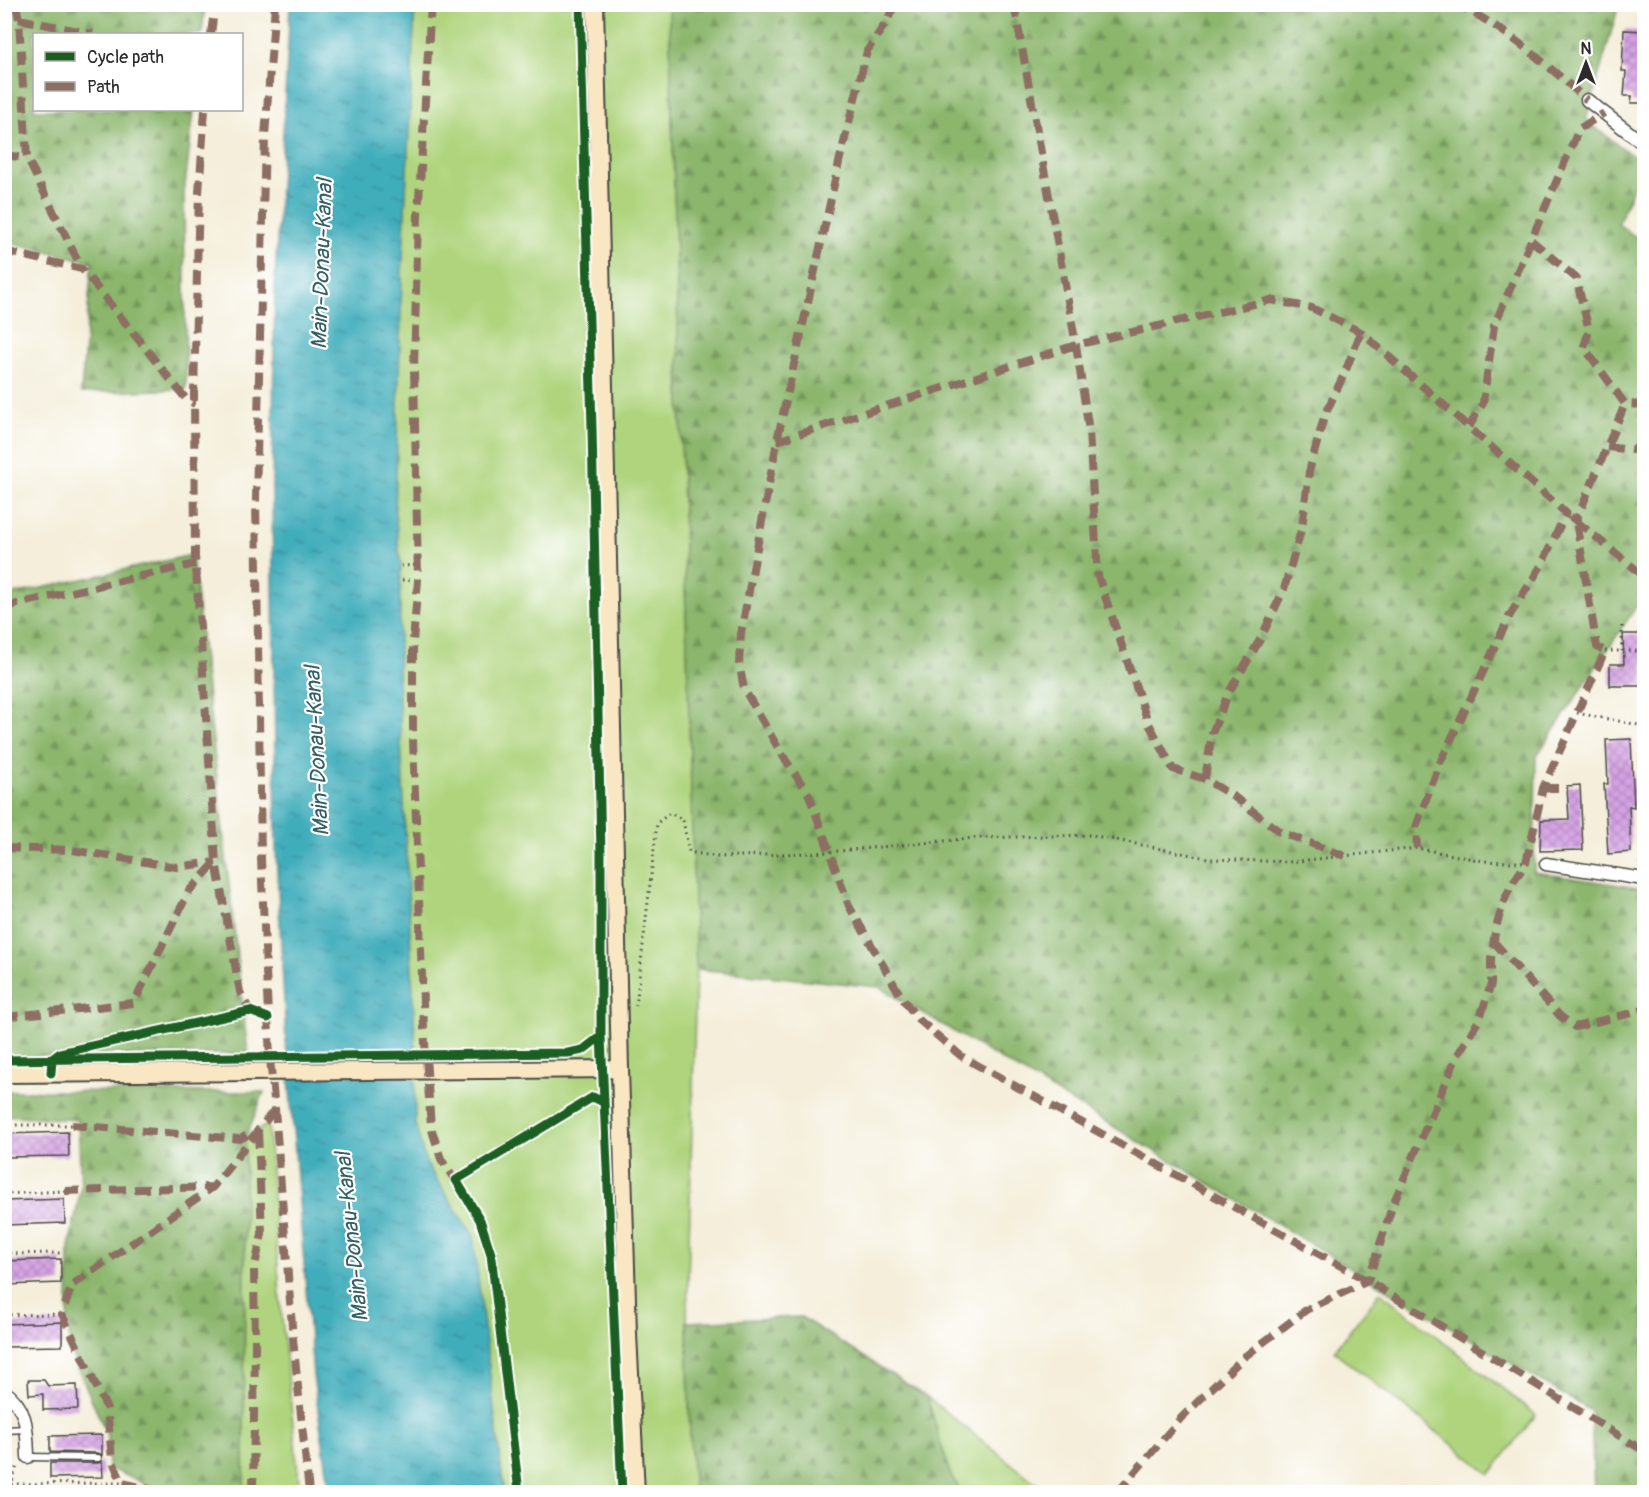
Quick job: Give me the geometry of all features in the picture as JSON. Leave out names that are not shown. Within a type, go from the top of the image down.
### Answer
[{"type":"main road","points":[[594,4],[620,1069],[628,1334],[636,1492]]},
{"type":"main road","points":[[4,1074],[620,1069]]},
{"type":"street","points":[[1587,100],[1644,144]]},
{"type":"street","points":[[1546,864],[1642,878]]},
{"type":"street","points":[[4,1391],[14,1398],[26,1421],[28,1457]]},
{"type":"lane","points":[[4,1430],[27,1429]]},
{"type":"lane","points":[[28,1457],[98,1458]]},
{"type":"path","points":[[402,566],[418,565]]},
{"type":"path","points":[[402,580],[418,580]]},
{"type":"path","points":[[1622,626],[1622,651]]},
{"type":"path","points":[[1605,651],[1644,651]]},
{"type":"path","points":[[1577,713],[1644,726]]},
{"type":"path","points":[[1640,756],[1642,878]]},
{"type":"path","points":[[638,972],[644,944],[657,824],[670,813],[683,820],[689,852],[718,857],[829,852],[974,838],[1091,835],[1222,860],[1289,862],[1416,848],[1483,861],[1546,864]]},
{"type":"path","points":[[4,1125],[72,1125]]},
{"type":"path","points":[[4,1194],[65,1191]]},
{"type":"path","points":[[4,1254],[60,1253]]},
{"type":"path","points":[[4,1315],[62,1314]]},
{"type":"path","points":[[9,1492],[16,1466],[28,1457]]},
{"type":"path","points":[[11,1484],[122,1482]]},
{"type":"green space","points":[[5,4],[205,5],[202,33],[33,33],[33,111],[194,111],[184,194],[186,389],[81,393],[92,262],[5,241]]},
{"type":"green space","points":[[415,5],[669,5],[696,969],[687,1322],[694,1492],[504,1492],[473,1236],[426,1163],[415,1123],[415,1037],[398,678],[401,566],[395,513],[402,275]]},
{"type":"green space","points":[[669,5],[1619,5],[1586,120],[1643,164],[1618,224],[1644,243],[1644,595],[1536,757],[1534,872],[1644,889],[1644,1492],[1594,1492],[1591,1411],[879,987],[696,969]]},
{"type":"green space","points":[[192,555],[248,1054],[5,1056],[5,596]]},
{"type":"green space","points":[[5,1091],[264,1092],[245,1139],[244,1492],[156,1492],[135,1479],[108,1468],[107,1435],[70,1350],[69,1247],[81,1187],[78,1120],[5,1115]]},
{"type":"green space","points":[[268,1124],[281,1310],[300,1492],[244,1492],[245,1139]]},
{"type":"green space","points":[[1380,1292],[1536,1415],[1490,1474],[1334,1351]]},
{"type":"green space","points":[[801,1317],[927,1397],[950,1474],[961,1492],[694,1492],[687,1322]]},
{"type":"green space","points":[[927,1397],[1047,1492],[961,1492],[950,1474]]},
{"type":"water","name":"Main-Donau-Kanal","points":[[290,5],[415,5],[402,275],[395,513],[401,566],[398,678],[415,1037],[415,1123],[426,1163],[473,1236],[504,1492],[330,1492],[313,1375],[286,1041],[276,850],[272,491],[275,278]]},
{"type":"building","points":[[1624,30],[1644,31],[1644,103],[1631,103],[1632,96],[1624,96],[1626,71],[1622,71]]},
{"type":"building","points":[[1623,634],[1644,634],[1644,686],[1610,686],[1610,664],[1624,664]]},
{"type":"building","points":[[1631,739],[1634,807],[1629,806],[1631,852],[1608,854],[1604,784],[1608,784],[1606,740]]},
{"type":"building","points":[[1580,785],[1583,850],[1540,851],[1541,820],[1569,819],[1567,786]]},
{"type":"building","points":[[68,1132],[69,1156],[4,1157],[4,1134]]},
{"type":"building","points":[[64,1199],[65,1223],[4,1225],[4,1201]]},
{"type":"building","points":[[61,1259],[61,1283],[4,1285],[4,1261]]},
{"type":"building","points":[[62,1322],[62,1346],[4,1347],[4,1324]]},
{"type":"building","points":[[28,1380],[44,1380],[48,1386],[77,1385],[78,1409],[43,1410],[43,1394],[29,1395]]},
{"type":"building","points":[[102,1435],[102,1455],[50,1452],[50,1436]]},
{"type":"building","points":[[102,1461],[103,1477],[50,1478],[50,1463],[98,1463]]},
{"type":"marked path","points":[[4,12],[14,4]]},
{"type":"marked path","points":[[16,4],[19,19],[27,158],[82,269]]},
{"type":"marked path","points":[[211,33],[215,4]]},
{"type":"marked path","points":[[275,4],[265,136],[256,499],[261,859],[270,1059],[293,1339],[309,1492]]},
{"type":"marked path","points":[[431,4],[418,215],[414,369],[418,580],[413,642],[413,741],[424,1029],[431,1127],[441,1159],[458,1185]]},
{"type":"marked path","points":[[895,4],[887,21],[867,51],[840,158],[777,441],[741,633],[739,663],[744,689],[809,795],[849,906],[902,998],[918,1019],[961,1056],[1368,1281],[1644,1451]]},
{"type":"marked path","points":[[1014,4],[1076,345],[1089,431],[1098,576],[1148,722],[1173,769],[1205,779],[1237,799],[1280,832],[1345,856]]},
{"type":"marked path","points":[[1454,4],[1507,34],[1587,100]]},
{"type":"marked path","points":[[19,19],[88,33]]},
{"type":"marked path","points":[[205,111],[199,193],[194,393],[195,556],[216,862],[240,992],[250,1011]]},
{"type":"marked path","points":[[1469,427],[1483,403],[1494,326],[1579,129],[1604,113]]},
{"type":"marked path","points":[[4,155],[27,158]]},
{"type":"marked path","points":[[1531,240],[1576,278],[1589,330],[1584,347],[1625,404],[1644,405]]},
{"type":"marked path","points":[[4,251],[82,269],[186,399],[195,404]]},
{"type":"marked path","points":[[777,441],[1076,345],[1271,300],[1312,308],[1361,332],[1566,513],[1541,566],[1510,615],[1439,765],[1416,827],[1417,848]]},
{"type":"marked path","points":[[1205,779],[1212,733],[1229,692],[1261,638],[1284,589],[1302,527],[1309,472],[1324,417],[1361,332]]},
{"type":"marked path","points":[[1570,516],[1576,521],[1625,404]]},
{"type":"marked path","points":[[1607,447],[1632,450],[1644,444]]},
{"type":"marked path","points":[[1576,521],[1644,576]]},
{"type":"marked path","points":[[1118,1492],[1181,1418],[1244,1357],[1306,1310],[1368,1281],[1393,1204],[1457,1056],[1480,1018],[1491,984],[1491,958],[1496,927],[1504,901],[1526,863],[1543,788],[1605,651],[1597,647],[1576,521]]},
{"type":"marked path","points":[[4,607],[195,564]]},
{"type":"marked path","points":[[1543,788],[1560,788]]},
{"type":"marked path","points":[[4,848],[72,850],[176,867],[216,862]]},
{"type":"marked path","points":[[4,1017],[134,1003],[189,891],[216,862]]},
{"type":"marked path","points":[[1494,942],[1560,1016],[1575,1027],[1644,1010]]},
{"type":"marked path","points":[[160,1492],[122,1483],[112,1459],[107,1409],[62,1314],[72,1285],[213,1187],[275,1109]]},
{"type":"marked path","points":[[72,1125],[240,1139],[253,1132]]},
{"type":"marked path","points":[[253,1492],[254,1270],[262,1234],[258,1129]]},
{"type":"marked path","points":[[65,1191],[213,1187]]},
{"type":"cycle path","points":[[580,4],[601,854],[601,1036],[622,1492]]},
{"type":"cycle path","points":[[51,1073],[52,1059],[60,1053],[250,1011],[268,1018]]},
{"type":"cycle path","points":[[4,1060],[568,1053],[583,1050],[601,1036]]},
{"type":"cycle path","points":[[519,1492],[491,1254],[480,1220],[456,1180],[593,1097],[603,1102]]}]
